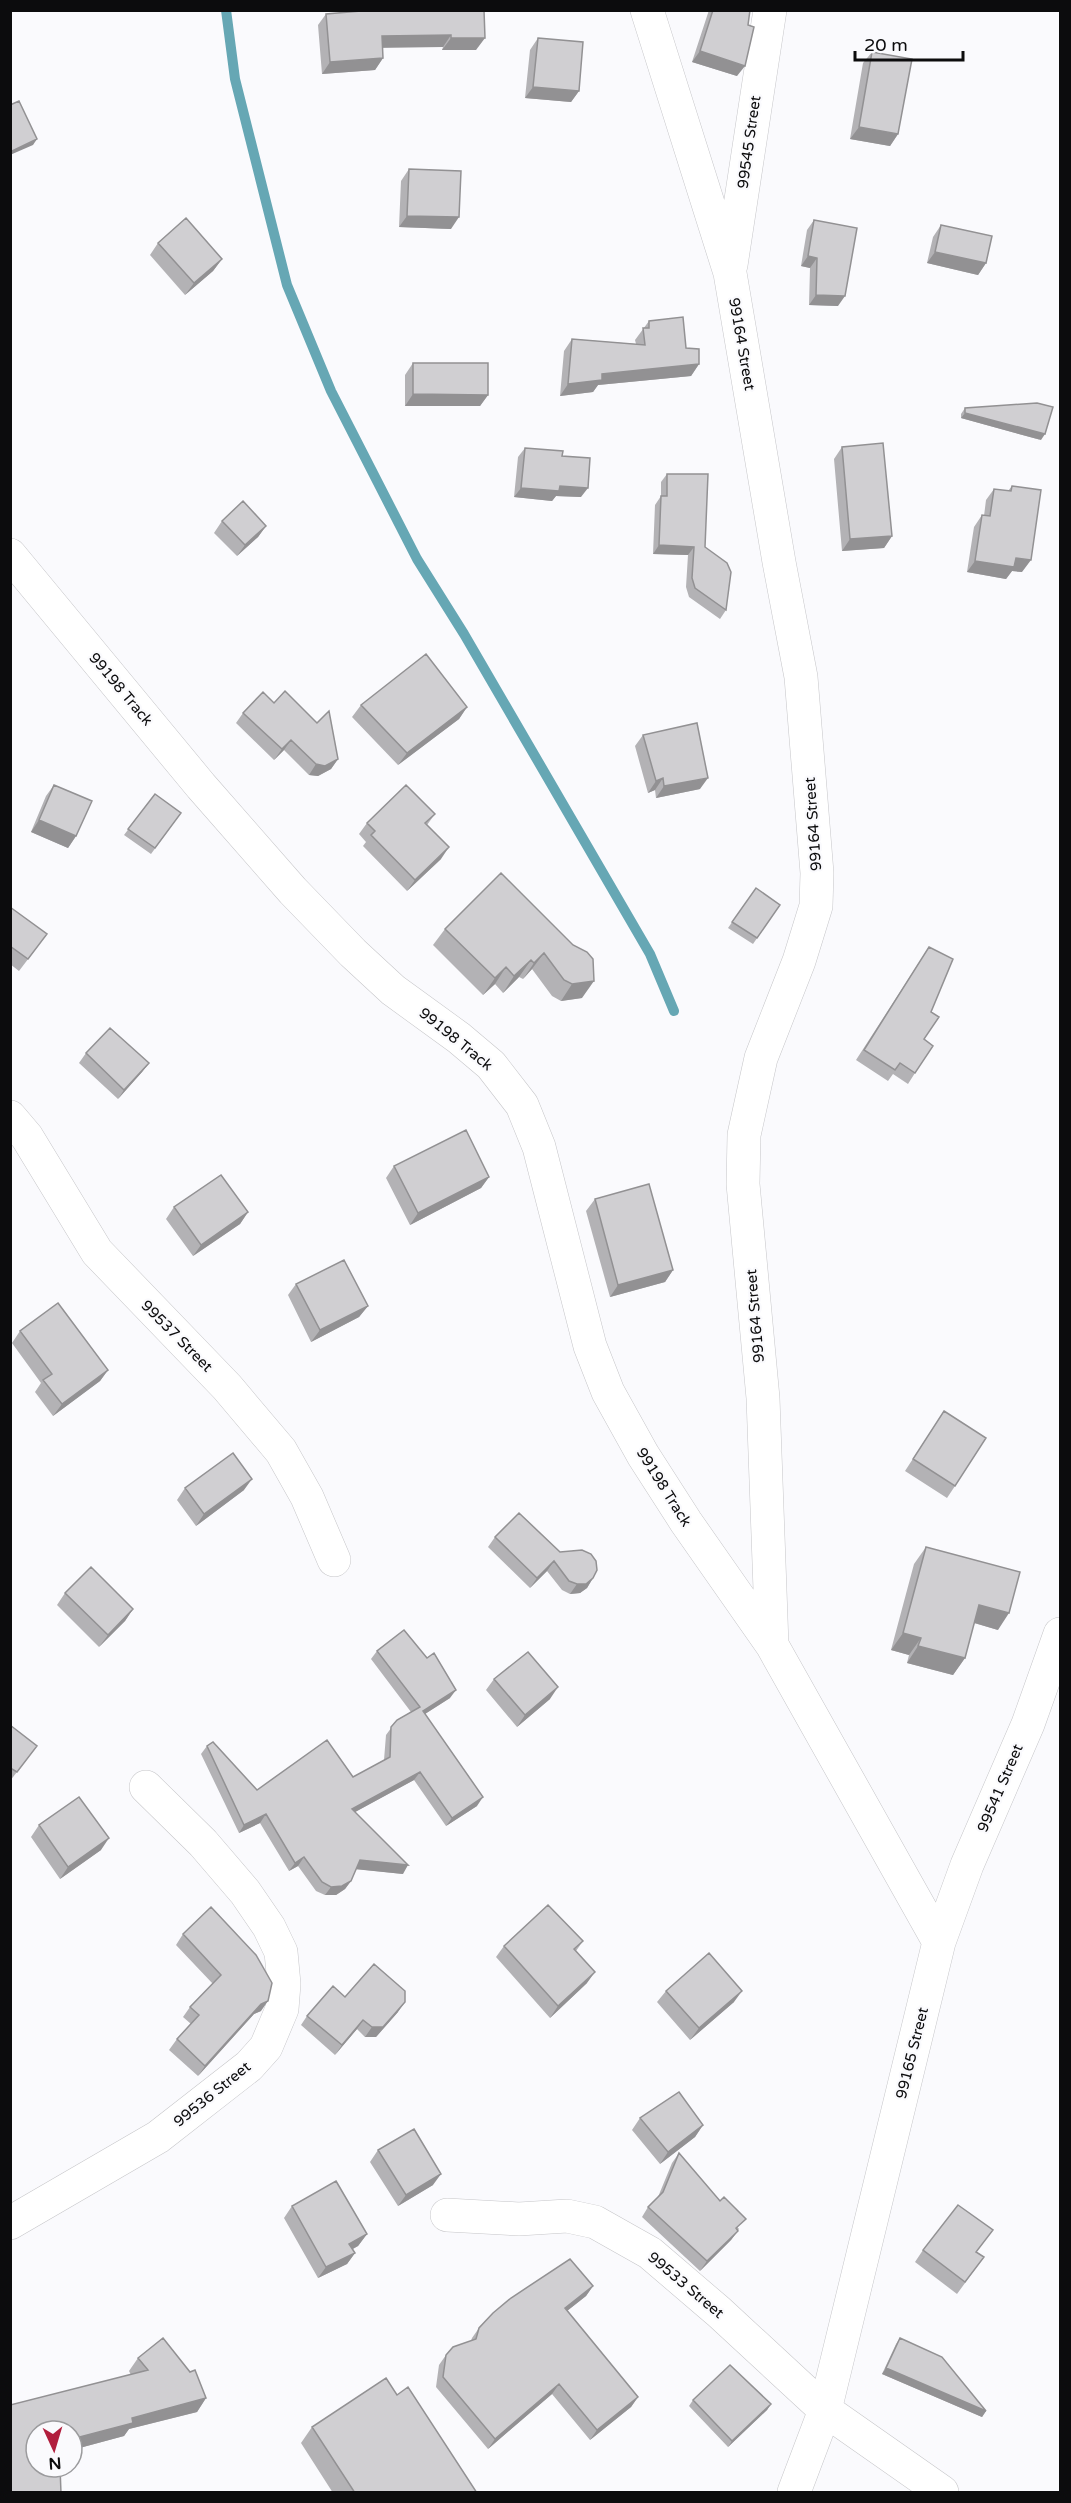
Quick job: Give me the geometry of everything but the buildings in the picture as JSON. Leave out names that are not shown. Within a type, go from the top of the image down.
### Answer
[{"type":"street","name":"99164 Street","points":[[646,10],[729,273],[801,677],[817,873],[816,906],[799,961],[761,1058],[744,1135],[743,1184],[763,1398],[772,1645]]},
{"type":"street","name":"99545 Street","points":[[729,273],[770,10]]},
{"type":"street","name":"99198 Track","points":[[10,555],[201,786],[293,891],[353,953],[393,990],[459,1038],[491,1065],[522,1105],[539,1147],[590,1346],[608,1392],[643,1455],[686,1522],[772,1645]]},
{"type":"street","name":"99537 Street","points":[[10,1117],[27,1137],[97,1252],[227,1387],[281,1451],[307,1497],[334,1560]]},
{"type":"street","name":"99541 Street","points":[[939,1942],[967,1865],[1028,1724],[1060,1634]]},
{"type":"street","points":[[772,1645],[939,1942]]},
{"type":"street","name":"99536 Street","points":[[10,2223],[158,2137],[249,2066],[266,2047],[282,2009],[284,1984],[281,1952],[269,1928],[245,1892],[203,1843],[146,1787]]},
{"type":"street","name":"99165 Street","points":[[794,2493],[825,2410],[939,1942]]},
{"type":"street","name":"99533 Street","points":[[447,2215],[519,2219],[567,2216],[595,2222],[650,2253],[719,2312],[825,2410],[942,2493]]},
{"type":"waterway","points":[[226,10],[235,79],[287,285],[331,391],[417,559],[464,634],[650,954],[674,1011]]}]
